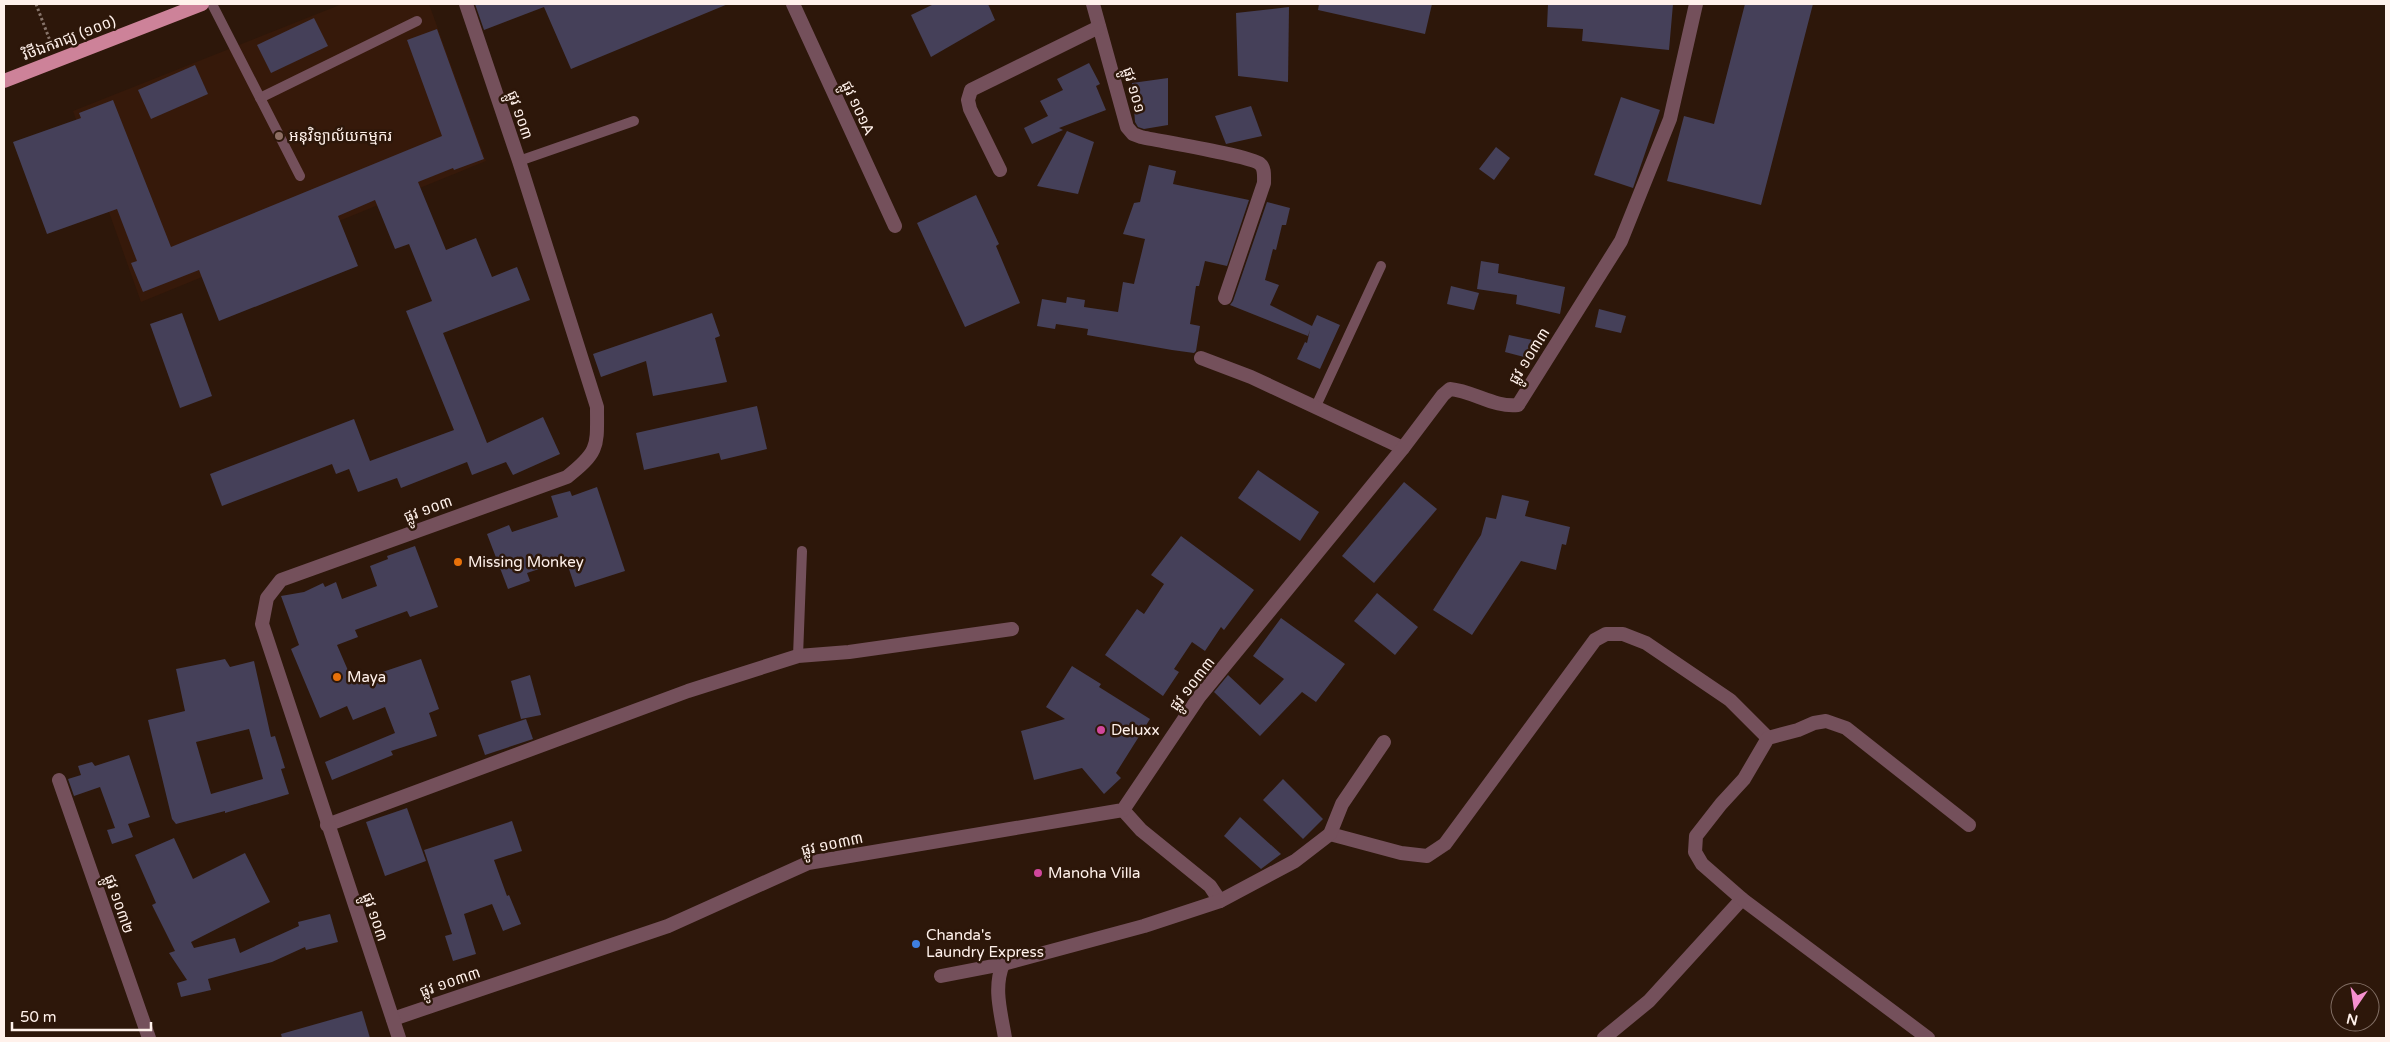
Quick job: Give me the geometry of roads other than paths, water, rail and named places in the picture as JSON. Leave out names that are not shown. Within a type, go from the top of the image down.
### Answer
[{"type":"main road","name":"វិថីឯករាជ្យ (១០០)","points":[[4,81],[202,4]]},
{"type":"street","name":"ផ្លូវ ១០៣","points":[[399,1038],[262,624],[267,598],[281,580],[567,477],[586,462],[597,443],[598,407],[466,4]]},
{"type":"street","name":"ផ្លូវ ១០១A","points":[[792,4],[895,226]]},
{"type":"street","name":"ផ្លូវ ១០១","points":[[1093,4],[1127,127],[1133,134],[1242,158],[1259,163],[1264,170],[1264,182],[1225,298]]},
{"type":"street","name":"ផ្លូវ ១០៣៣","points":[[393,1019],[668,926],[808,863],[1124,810],[1199,697],[1252,635],[1403,448],[1443,395],[1450,389],[1460,390],[1508,406],[1518,405],[1621,241],[1670,119],[1696,4]]},
{"type":"street","points":[[1000,170],[970,109],[968,100],[971,90],[1099,27]]},
{"type":"street","points":[[1201,358],[1251,377],[1403,448]]},
{"type":"street","points":[[327,825],[688,691],[798,656],[849,652],[1012,629]]},
{"type":"street","points":[[1330,834],[1401,853],[1428,856],[1445,844],[1595,640],[1606,634],[1623,634],[1646,643],[1730,700],[1768,738]]},
{"type":"street","points":[[1928,1038],[1742,899],[1702,864],[1695,852],[1696,836],[1721,804],[1744,780],[1768,738],[1826,721],[1846,728],[1969,825]]},
{"type":"street","points":[[941,976],[1003,964],[1144,926],[1220,900],[1295,861],[1330,834],[1342,804],[1384,742]]},
{"type":"street","name":"ផ្លូវ ១០៣២","points":[[59,780],[149,1038]]},
{"type":"street","points":[[1124,810],[1141,830],[1210,886],[1220,900]]},
{"type":"street","points":[[1604,1038],[1649,1002],[1742,899]]},
{"type":"street","points":[[1003,964],[999,975],[998,993],[1005,1038]]},
{"type":"lane","points":[[212,4],[300,176]]},
{"type":"lane","points":[[260,98],[417,21]]},
{"type":"lane","points":[[519,161],[634,121]]},
{"type":"lane","points":[[1316,406],[1380,266]]},
{"type":"lane","points":[[798,656],[802,551]]},
{"type":"place","name":"អនុវិទ្យាល័យកម្មករ","points":[[279,136]]},
{"type":"place","name":"Missing Monkey","points":[[458,562]]},
{"type":"place","name":"Maya","points":[[337,677]]},
{"type":"place","name":"Deluxx","points":[[1101,730]]},
{"type":"place","name":"Manoha Villa","points":[[1038,873]]},
{"type":"place","name":"Chanda's Laundry Express","points":[[916,944]]}]
